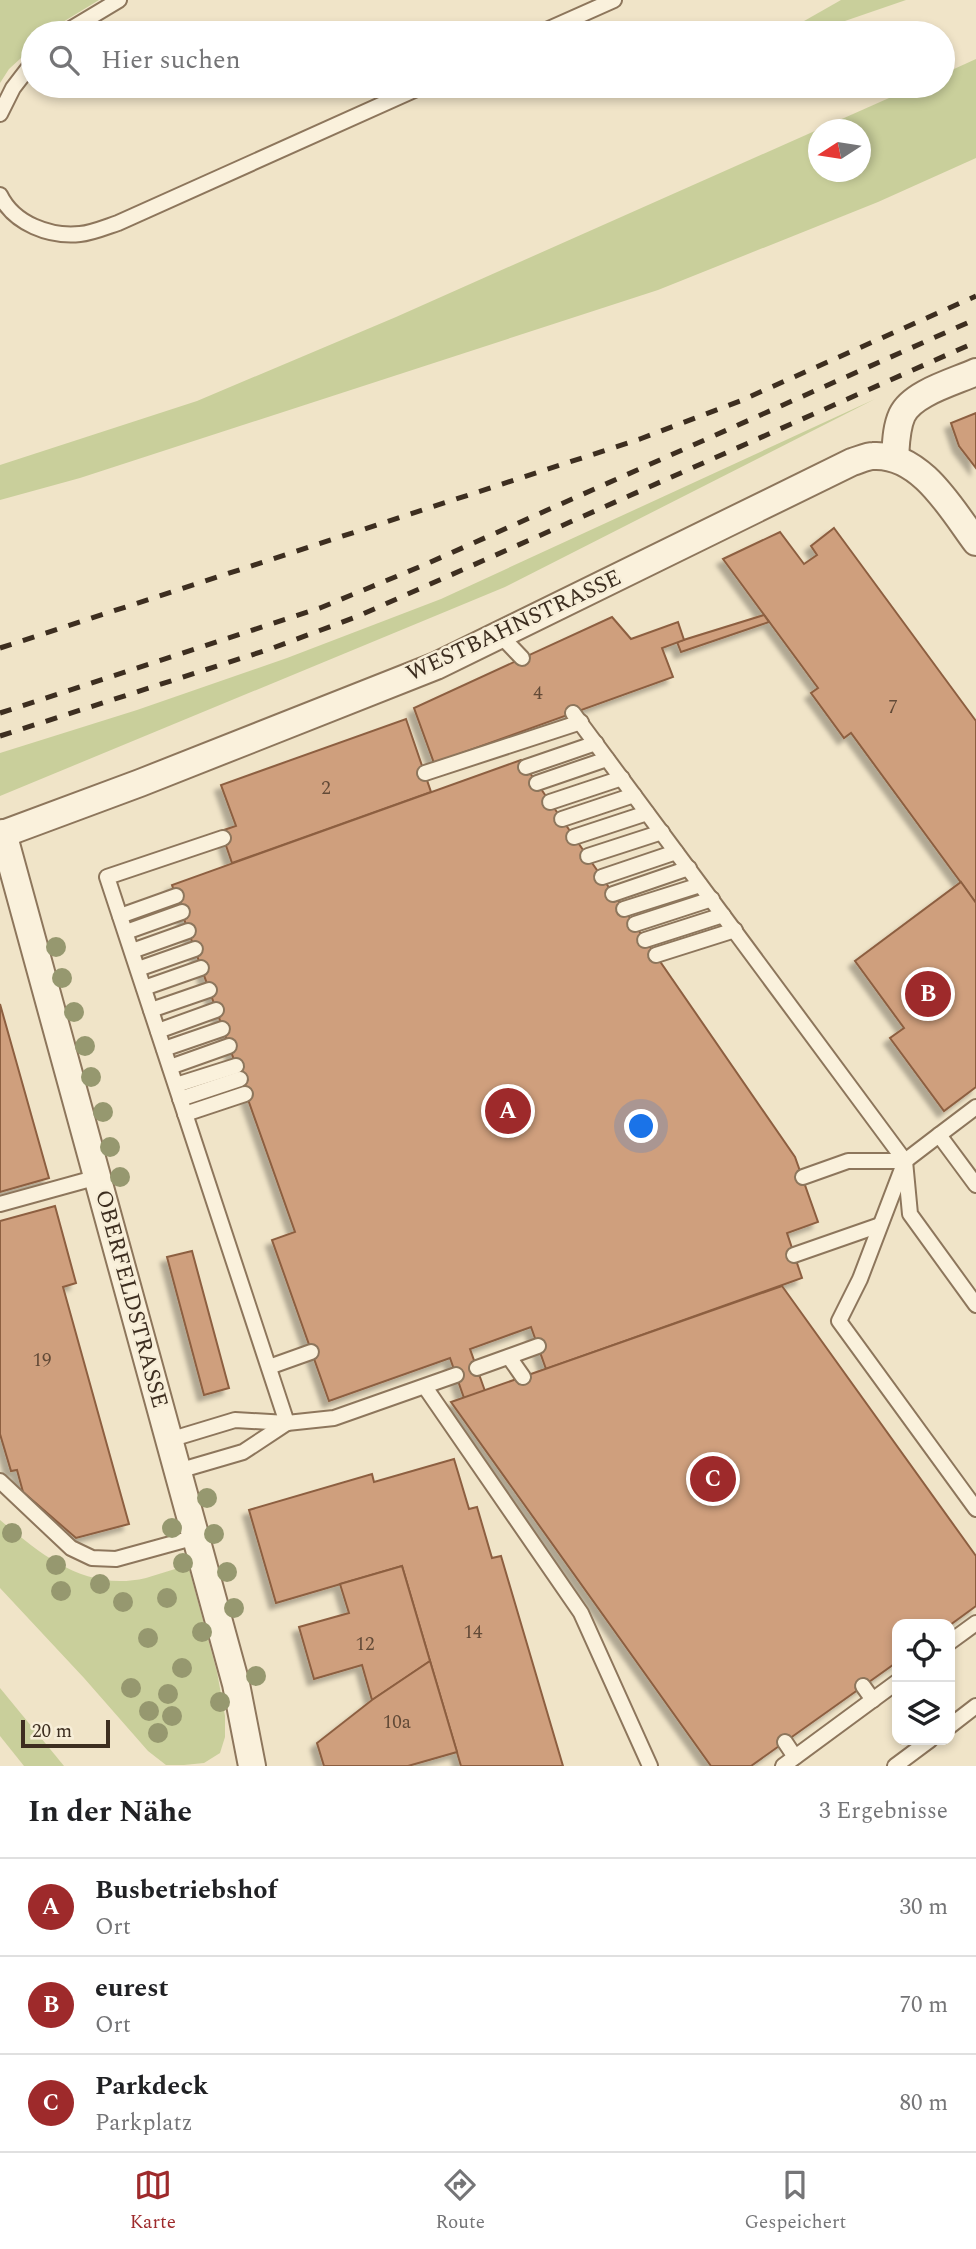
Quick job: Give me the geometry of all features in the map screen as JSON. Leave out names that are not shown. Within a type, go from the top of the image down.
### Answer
[{"type":"street","points":[[976,372],[916,398],[902,413],[895,458],[917,471],[937,491],[976,542]]},
{"type":"street","name":"WESTBAHNSTRASSE","points":[[2,834],[140,783],[436,666],[852,462],[873,456],[895,458]]},
{"type":"street","name":"OBERFELDSTRASSE","points":[[2,834],[236,1684],[252,1766]]},
{"type":"lane","points":[[84,21],[119,0]]},
{"type":"lane","points":[[567,21],[614,0]]},
{"type":"lane","points":[[0,114],[21,78]]},
{"type":"lane","points":[[0,195],[3,202],[23,221],[53,234],[83,234],[118,223],[396,98]]},
{"type":"lane","points":[[500,635],[522,659]]},
{"type":"lane","points":[[425,773],[577,717],[905,1161],[910,1214],[976,1305]]},
{"type":"lane","points":[[526,767],[596,743]]},
{"type":"lane","points":[[537,783],[607,759]]},
{"type":"lane","points":[[550,802],[621,778]]},
{"type":"lane","points":[[562,819],[634,795]]},
{"type":"lane","points":[[574,837],[647,813]]},
{"type":"lane","points":[[588,856],[662,832]]},
{"type":"lane","points":[[223,838],[107,877],[287,1423]]},
{"type":"lane","points":[[602,877],[676,852]]},
{"type":"lane","points":[[613,894],[689,868]]},
{"type":"lane","points":[[624,909],[700,885]]},
{"type":"lane","points":[[120,916],[176,896]]},
{"type":"lane","points":[[635,924],[712,899]]},
{"type":"lane","points":[[126,932],[182,912]]},
{"type":"lane","points":[[645,940],[723,915]]},
{"type":"lane","points":[[656,955],[734,930]]},
{"type":"lane","points":[[132,951],[188,931]]},
{"type":"lane","points":[[138,969],[195,949]]},
{"type":"lane","points":[[144,988],[201,968]]},
{"type":"lane","points":[[151,1010],[209,990]]},
{"type":"lane","points":[[158,1031],[216,1010]]},
{"type":"lane","points":[[164,1049],[222,1029]]},
{"type":"lane","points":[[170,1067],[229,1046]]},
{"type":"lane","points":[[178,1092],[238,1072]]},
{"type":"lane","points":[[186,1114],[246,1094]]},
{"type":"lane","points":[[976,1107],[905,1161],[860,1279],[839,1321],[976,1509]]},
{"type":"lane","points":[[939,1135],[976,1185]]},
{"type":"lane","points":[[803,1177],[848,1161],[905,1161]]},
{"type":"lane","points":[[0,1204],[98,1177]]},
{"type":"lane","points":[[794,1255],[880,1225]]},
{"type":"lane","points":[[477,1368],[538,1346]]},
{"type":"lane","points":[[269,1367],[312,1352]]},
{"type":"lane","points":[[509,1357],[523,1377]]},
{"type":"lane","points":[[169,1440],[234,1420],[287,1423],[334,1418],[456,1376]]},
{"type":"lane","points":[[425,1387],[581,1613],[650,1766]]},
{"type":"lane","points":[[178,1471],[243,1451],[287,1423]]},
{"type":"lane","points":[[0,1481],[71,1548],[92,1558],[116,1559],[196,1537]]},
{"type":"lane","points":[[955,1638],[976,1623]]},
{"type":"lane","points":[[863,1686],[873,1700]]},
{"type":"lane","points":[[785,1742],[789,1762],[892,1686]]},
{"type":"lane","points":[[955,1722],[976,1706]]},
{"type":"lane","points":[[894,1766],[923,1745]]},
{"type":"green space","points":[[0,0],[99,0],[65,21],[21,21],[21,58],[9,69],[0,83]]},
{"type":"green space","points":[[841,0],[906,0],[845,21],[804,21]]},
{"type":"green space","points":[[976,59],[976,158],[878,202],[658,290],[80,478],[0,500],[0,465],[197,401],[396,317],[808,134],[808,182],[871,182],[871,119],[842,119],[889,98],[955,98],[955,69]]},
{"type":"green space","points":[[875,399],[505,587],[0,796],[0,753],[137,710],[287,658],[441,599]]},
{"type":"green space","points":[[0,1520],[49,1558],[67,1568],[104,1580],[146,1578],[188,1565],[217,1672],[225,1716],[225,1737],[220,1753],[204,1763],[166,1765],[148,1751],[0,1588]]},
{"type":"green space","points":[[0,1688],[64,1766],[24,1766],[0,1736]]},
{"type":"building","points":[[976,413],[976,468],[959,446],[951,423]]},
{"type":"building","points":[[834,528],[976,721],[976,903],[851,733],[844,738],[811,693],[818,688],[723,559],[780,532],[804,564],[817,555],[811,546]]},
{"type":"building","points":[[764,615],[769,622],[681,652],[677,642]]},
{"type":"building","points":[[612,617],[631,639],[678,622],[684,640],[662,648],[673,677],[434,763],[414,708]]},
{"type":"building","points":[[406,719],[431,792],[232,863],[221,831],[236,826],[221,785]]},
{"type":"building","points":[[521,760],[795,1157],[818,1222],[787,1233],[802,1278],[546,1369],[531,1327],[470,1349],[485,1391],[464,1398],[450,1358],[329,1401],[272,1240],[295,1232],[172,885]]},
{"type":"building","points":[[961,882],[976,903],[976,1087],[944,1111],[890,1038],[904,1028],[855,961]]},
{"type":"building","points":[[0,1004],[49,1178],[0,1192]]},
{"type":"building","points":[[55,1206],[76,1283],[63,1287],[129,1524],[76,1538],[23,1492],[17,1470],[11,1471],[0,1434],[0,1221]]},
{"type":"building","points":[[192,1251],[229,1388],[204,1395],[167,1257]]},
{"type":"building","points":[[782,1286],[976,1556],[976,1606],[955,1621],[955,1619],[892,1619],[892,1666],[751,1766],[711,1766],[451,1402]]},
{"type":"building","points":[[454,1459],[469,1509],[477,1507],[492,1558],[501,1556],[563,1766],[461,1766],[402,1566],[276,1603],[249,1510],[372,1474],[374,1482]]},
{"type":"building","points":[[402,1566],[430,1661],[372,1700],[362,1665],[314,1679],[299,1627],[349,1613],[340,1584]]},
{"type":"building","points":[[430,1661],[457,1752],[408,1766],[324,1766],[317,1743],[372,1700]]},
{"type":"railway","points":[[0,648],[640,439],[740,401],[976,296]]},
{"type":"railway","points":[[0,713],[320,608],[424,565],[976,319]]},
{"type":"railway","points":[[0,736],[270,649],[356,617],[976,342]]},
{"type":"place","name":"eurest","points":[[928,994]]},
{"type":"place","name":"Busbetriebshof","points":[[508,1111]]},
{"type":"place","name":"Parkdeck","points":[[713,1479]]}]
